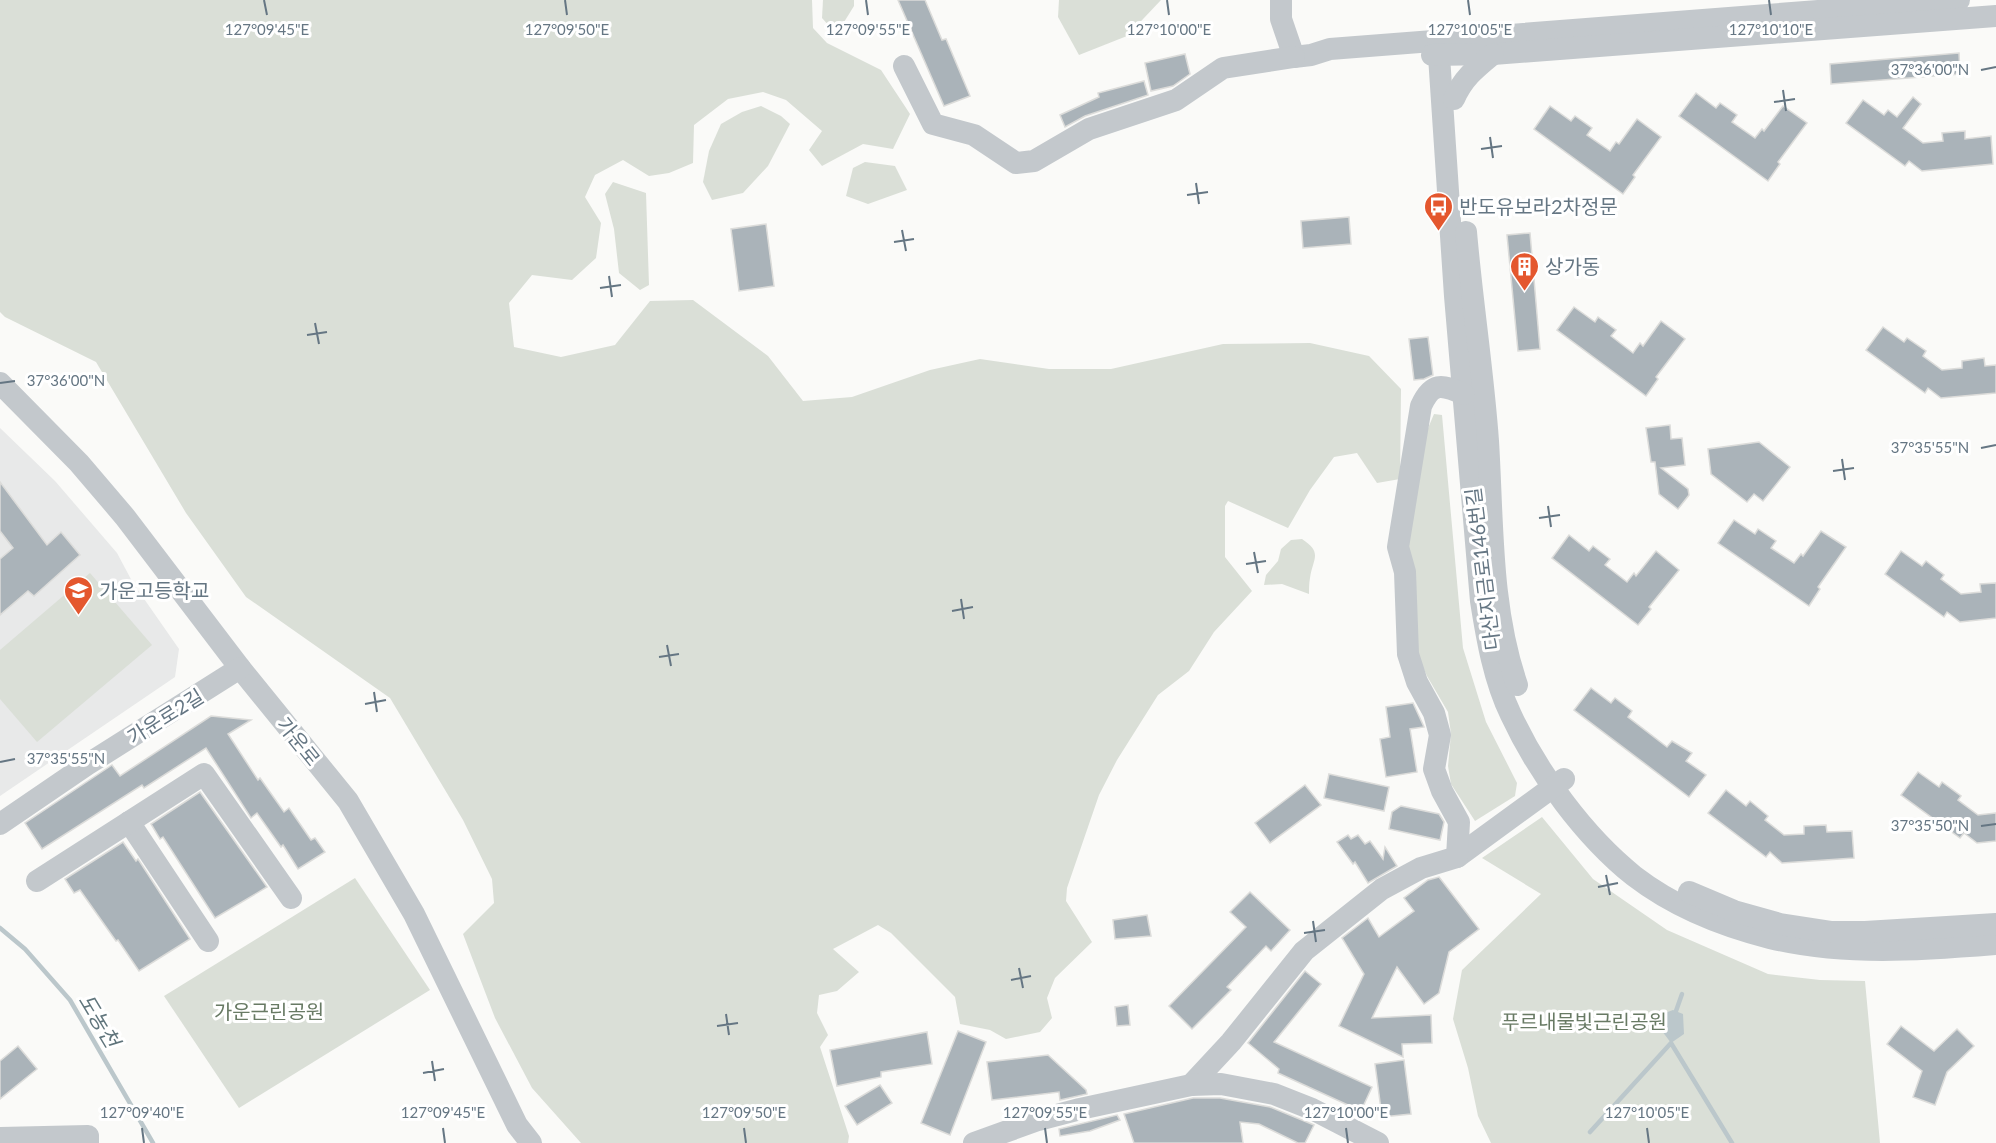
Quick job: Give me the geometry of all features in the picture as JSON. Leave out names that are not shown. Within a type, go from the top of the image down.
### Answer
[{"type":"street","points":[[1281,0],[1281,19],[1303,56]]},
{"type":"street","points":[[904,66],[933,124],[974,135],[1016,163],[1034,161],[1089,129],[1176,100],[1223,68],[1303,56],[1330,49],[1444,48],[1959,0]]},
{"type":"street","points":[[1444,48],[1493,54],[1775,16],[1996,16]]},
{"type":"street","name":"다산지금로146번길","points":[[1444,48],[1454,99],[1470,280],[1488,439],[1498,598],[1503,635],[1525,708],[1544,746],[1558,783],[1646,865],[1683,889],[1734,911],[1780,924],[1832,932],[1996,924]]},
{"type":"street","name":"다산지금로146번길","points":[[1444,48],[1455,296],[1481,601],[1487,638],[1510,714],[1597,842],[1635,876],[1675,902],[1723,924],[1771,938],[1818,947],[1908,950],[1996,944]]},
{"type":"street","points":[[1454,99],[1460,84],[1471,71],[1493,54]]},
{"type":"street","name":"가운로","points":[[0,383],[79,463],[125,518],[240,668],[348,801],[414,914],[517,1125],[531,1143]]},
{"type":"street","points":[[1457,857],[1459,822],[1442,791],[1434,769],[1440,735],[1434,713],[1417,682],[1408,654],[1405,572],[1398,547],[1421,406],[1427,393],[1438,388],[1446,386],[1464,394]]},
{"type":"street","name":"가운로2길","points":[[0,824],[88,764],[240,668]]},
{"type":"street","points":[[37,881],[204,774],[291,898]]},
{"type":"street","points":[[1191,1085],[1231,1042],[1304,951],[1382,889],[1421,868],[1457,857],[1558,783]]},
{"type":"street","points":[[129,822],[208,941]]},
{"type":"street","points":[[974,1143],[1038,1120],[1080,1109],[1191,1085],[1221,1084],[1274,1094],[1312,1109],[1378,1143]]},
{"type":"street","points":[[0,1138],[88,1140]]},
{"type":"shaded area","name":"가운고등학교","points":[[0,428],[55,481],[117,553],[133,583],[179,649],[175,677],[0,796]]},
{"type":"shaded area","points":[[1673,1010],[1683,1014],[1684,1034],[1671,1043],[1662,1031],[1659,1021],[1665,1013]]},
{"type":"green space","points":[[0,0],[812,0],[813,28],[827,43],[881,70],[910,114],[893,149],[863,144],[822,166],[809,150],[822,131],[786,100],[763,92],[728,99],[694,125],[693,163],[669,173],[649,176],[623,160],[595,175],[585,197],[601,223],[596,258],[572,280],[532,275],[509,303],[514,347],[561,357],[615,345],[650,301],[693,300],[768,356],[803,401],[852,397],[930,370],[980,359],[1049,369],[1111,369],[1223,344],[1310,343],[1369,356],[1401,389],[1400,479],[1377,483],[1357,453],[1334,457],[1310,490],[1288,528],[1228,501],[1225,506],[1225,557],[1252,591],[1214,632],[1189,671],[1158,695],[1117,760],[1099,795],[1067,888],[1066,901],[1092,942],[1055,978],[1047,998],[1052,1018],[1040,1032],[1006,1039],[990,1030],[960,1024],[955,997],[891,933],[878,925],[833,949],[859,972],[837,991],[819,995],[817,1013],[828,1035],[820,1047],[849,1136],[848,1143],[581,1143],[532,1088],[495,1018],[463,934],[494,903],[492,879],[463,820],[390,698],[246,597],[186,513],[96,362],[5,317],[0,312]]},
{"type":"green space","points":[[823,0],[854,0],[854,6],[841,27],[830,27],[822,18]]},
{"type":"green space","points":[[1059,0],[1161,0],[1127,36],[1079,55],[1058,17]]},
{"type":"green space","points":[[761,106],[781,116],[790,124],[768,166],[743,193],[712,200],[703,182],[709,151],[721,124],[742,112]]},
{"type":"green space","points":[[865,162],[895,166],[907,190],[868,204],[846,196],[853,168]]},
{"type":"green space","points":[[613,182],[646,193],[649,285],[640,290],[619,273],[614,229],[605,194]]},
{"type":"green space","points":[[1434,414],[1442,415],[1463,648],[1486,722],[1517,783],[1515,796],[1475,821],[1451,784],[1448,766],[1451,734],[1448,712],[1415,650],[1403,548],[1426,433]]},
{"type":"green space","points":[[1302,539],[1315,552],[1309,594],[1282,584],[1264,585],[1266,575],[1278,561],[1281,549],[1291,540]]},
{"type":"green space","points":[[90,573],[152,645],[37,742],[0,699],[0,650]]},
{"type":"green space","name":"푸르내물빛근린공원","points":[[1542,817],[1593,879],[1667,930],[1768,974],[1820,980],[1865,981],[1880,1143],[1491,1143],[1478,1116],[1468,1068],[1453,1019],[1462,970],[1541,894],[1482,858]]},
{"type":"green space","name":"가운근린공원","points":[[355,878],[430,990],[239,1108],[164,996]]},
{"type":"building","points":[[898,0],[925,0],[942,40],[946,39],[970,96],[944,106]]},
{"type":"building","points":[[1959,53],[1960,74],[1831,84],[1830,64]]},
{"type":"building","points":[[1185,54],[1190,74],[1173,86],[1151,91],[1145,63]]},
{"type":"building","points":[[1144,81],[1148,95],[1085,116],[1065,127],[1060,115],[1099,97],[1098,93]]},
{"type":"building","points":[[1696,93],[1716,108],[1720,103],[1737,115],[1732,122],[1755,138],[1762,129],[1764,131],[1783,106],[1807,123],[1778,162],[1780,164],[1768,181],[1679,116]]},
{"type":"building","points":[[1913,97],[1921,104],[1903,128],[1923,143],[1943,141],[1942,133],[1965,131],[1965,139],[1991,136],[1993,164],[1922,171],[1909,161],[1905,166],[1846,123],[1863,100],[1884,115],[1888,110],[1897,117]]},
{"type":"building","points":[[1550,106],[1571,121],[1575,116],[1592,128],[1587,135],[1610,151],[1616,142],[1619,144],[1637,119],[1661,137],[1633,175],[1635,177],[1623,194],[1534,129]]},
{"type":"building","points":[[1349,217],[1351,244],[1303,248],[1301,221]]},
{"type":"building","points":[[766,224],[774,286],[739,291],[731,229]]},
{"type":"building","name":"상가동","points":[[1530,233],[1540,349],[1518,351],[1507,235]]},
{"type":"building","points":[[1574,307],[1595,322],[1598,317],[1616,330],[1611,336],[1633,353],[1640,343],[1643,346],[1661,321],[1685,339],[1656,377],[1658,379],[1646,396],[1557,330]]},
{"type":"building","points":[[1883,327],[1904,342],[1907,338],[1926,351],[1923,356],[1942,370],[1962,368],[1962,361],[1984,358],[1985,366],[1996,365],[1996,393],[1941,398],[1928,388],[1925,393],[1866,350]]},
{"type":"building","points":[[1428,337],[1433,375],[1414,380],[1409,339]]},
{"type":"building","points":[[1670,425],[1671,439],[1682,438],[1685,465],[1661,468],[1688,489],[1689,495],[1678,509],[1659,494],[1655,462],[1651,462],[1646,428]]},
{"type":"building","points":[[1759,442],[1790,467],[1763,501],[1754,494],[1747,502],[1711,474],[1708,449]]},
{"type":"building","points":[[0,482],[47,545],[61,532],[80,555],[34,596],[28,591],[0,615],[0,559],[13,548],[0,531]]},
{"type":"building","points":[[1734,520],[1755,534],[1758,529],[1776,541],[1771,548],[1794,563],[1801,554],[1803,556],[1821,531],[1846,547],[1818,587],[1820,589],[1809,606],[1718,543]]},
{"type":"building","points":[[1569,535],[1589,551],[1593,546],[1610,559],[1605,565],[1627,582],[1634,573],[1636,576],[1656,551],[1679,570],[1649,607],[1651,609],[1638,625],[1552,558]]},
{"type":"building","points":[[1901,551],[1922,566],[1926,561],[1944,575],[1941,579],[1961,594],[1981,592],[1980,584],[1996,583],[1996,618],[1960,622],[1947,612],[1944,617],[1885,574]]},
{"type":"building","points":[[1591,688],[1611,703],[1615,698],[1632,711],[1628,717],[1667,747],[1672,741],[1692,753],[1686,761],[1706,775],[1689,797],[1574,710]]},
{"type":"building","points":[[1413,703],[1424,727],[1410,729],[1417,772],[1386,777],[1380,739],[1390,737],[1386,707]]},
{"type":"building","points":[[211,716],[251,720],[228,734],[258,780],[260,778],[284,812],[289,808],[311,840],[315,838],[325,852],[298,869],[283,845],[281,847],[257,813],[251,818],[206,748],[144,788],[142,785],[42,849],[25,823],[112,765],[120,776]]},
{"type":"building","points":[[1918,772],[1939,787],[1942,782],[1961,796],[1958,800],[1978,815],[1996,813],[1996,841],[1977,843],[1964,833],[1960,838],[1901,795]]},
{"type":"building","points":[[1329,774],[1389,787],[1384,811],[1324,798]]},
{"type":"building","points":[[1305,785],[1321,805],[1270,843],[1255,823]]},
{"type":"building","points":[[1726,790],[1746,806],[1750,801],[1768,816],[1765,820],[1784,835],[1804,834],[1804,826],[1826,825],[1827,832],[1852,831],[1854,858],[1782,863],[1770,852],[1766,857],[1708,813]]},
{"type":"building","points":[[200,792],[267,887],[215,918],[163,837],[160,839],[151,824]]},
{"type":"building","points":[[1401,806],[1439,814],[1444,822],[1440,840],[1389,829],[1392,812]]},
{"type":"building","points":[[1348,835],[1351,839],[1358,835],[1365,844],[1370,841],[1383,859],[1385,847],[1397,866],[1368,883],[1355,862],[1353,864],[1337,842]]},
{"type":"building","points":[[123,842],[136,861],[138,859],[190,939],[139,971],[80,890],[74,893],[65,879]]},
{"type":"building","points":[[1439,877],[1479,929],[1449,952],[1439,993],[1424,1004],[1397,967],[1372,1018],[1431,1015],[1432,1043],[1402,1044],[1403,1057],[1339,1026],[1364,974],[1342,938],[1368,918],[1379,937],[1414,911],[1404,898],[1428,880]]},
{"type":"building","points":[[1250,892],[1290,930],[1271,951],[1266,946],[1227,987],[1231,990],[1192,1029],[1169,1006],[1246,927],[1230,912]]},
{"type":"building","points":[[1147,915],[1151,936],[1115,939],[1113,920]]},
{"type":"building","points":[[1305,971],[1321,984],[1274,1042],[1372,1087],[1361,1111],[1278,1073],[1279,1069],[1248,1043]]},
{"type":"building","points":[[1128,1005],[1130,1025],[1117,1026],[1115,1007]]},
{"type":"building","points":[[1901,1026],[1934,1051],[1957,1029],[1974,1046],[1947,1072],[1935,1105],[1913,1097],[1922,1071],[1887,1044]]},
{"type":"building","points":[[958,1031],[986,1042],[950,1135],[921,1123]]},
{"type":"building","points":[[927,1032],[932,1064],[881,1072],[881,1077],[837,1086],[830,1050]]},
{"type":"building","points":[[18,1046],[37,1069],[0,1099],[0,1061]]},
{"type":"building","points":[[1048,1055],[1086,1090],[1087,1094],[1060,1100],[1059,1092],[992,1100],[987,1062]]},
{"type":"building","points":[[1404,1060],[1411,1114],[1382,1117],[1375,1064]]},
{"type":"building","points":[[880,1085],[892,1103],[857,1125],[845,1106]]},
{"type":"building","points":[[1193,1098],[1220,1098],[1270,1107],[1314,1125],[1305,1143],[1298,1143],[1259,1124],[1240,1122],[1243,1143],[1134,1143],[1124,1114]]},
{"type":"building","points":[[1117,1115],[1120,1120],[1090,1131],[1060,1136],[1059,1129]]},
{"type":"waterway","name":"도농천","points":[[0,928],[25,949],[70,1000],[153,1143]]},
{"type":"waterway","points":[[1676,1011],[1682,994]]},
{"type":"waterway","points":[[1590,1132],[1671,1043],[1732,1143]]},
{"type":"place","name":"반도유보라2차정문","points":[[1438,232]]},
{"type":"place","name":"상가동","points":[[1524,292]]},
{"type":"place","name":"가운고등학교","points":[[78,616]]}]
